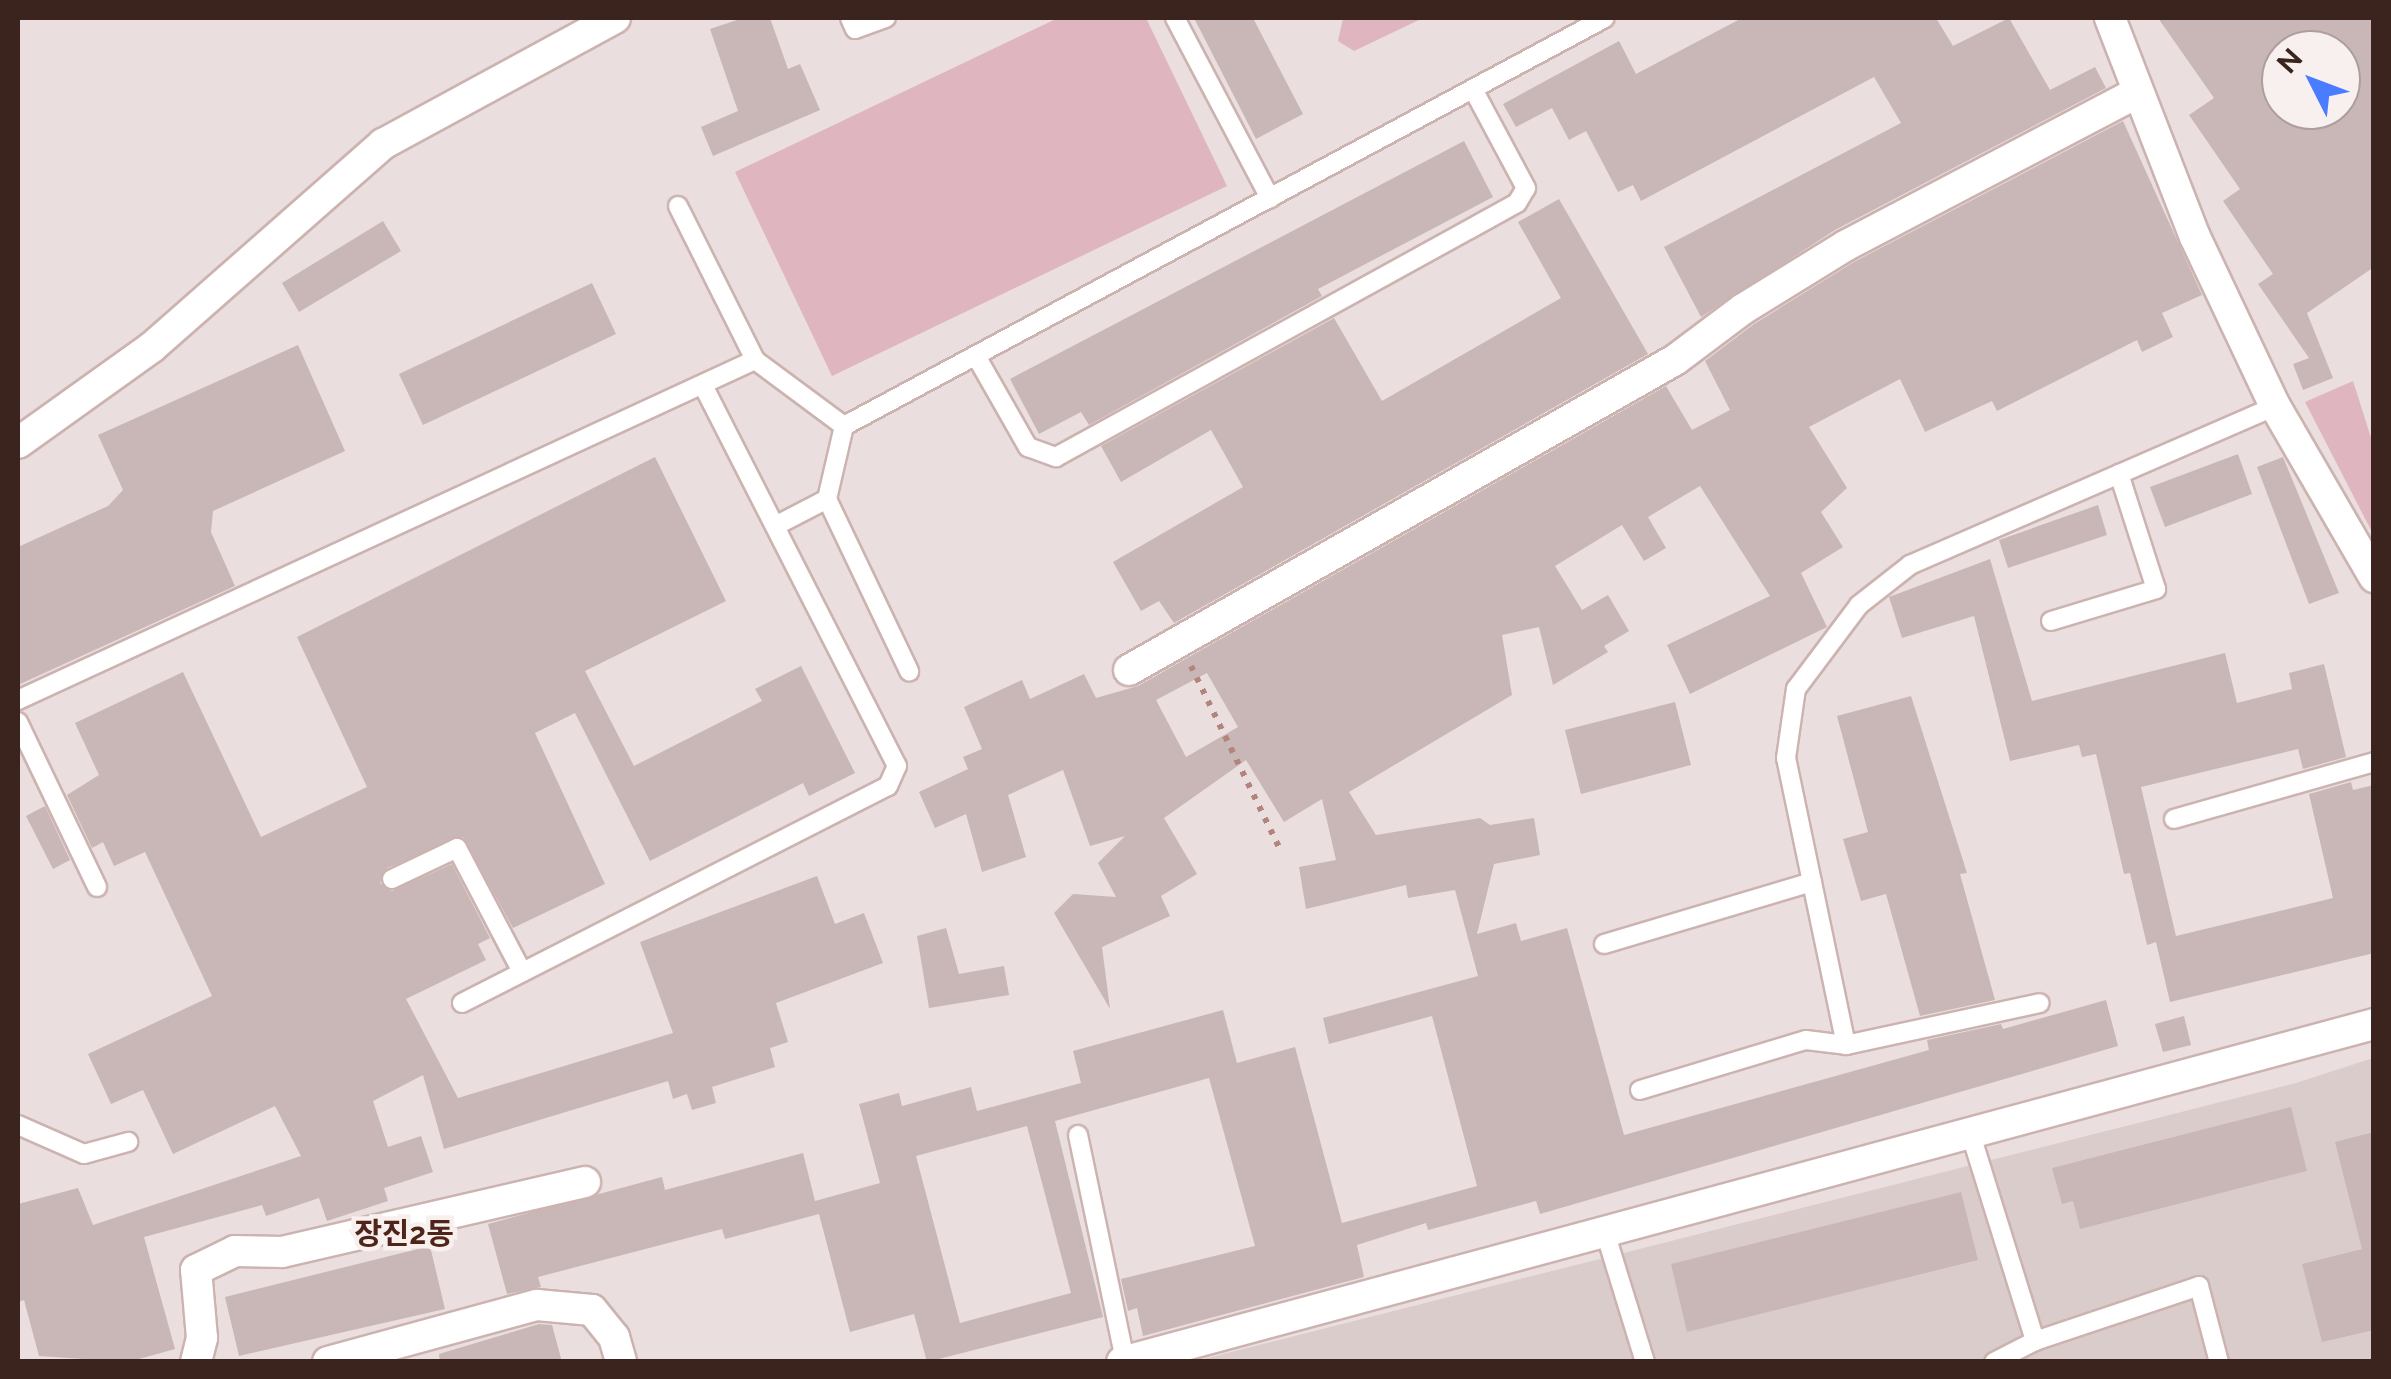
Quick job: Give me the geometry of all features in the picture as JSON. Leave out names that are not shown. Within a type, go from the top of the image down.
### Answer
[{"type":"street","points":[[18,443],[152,347],[383,144],[615,18]]},
{"type":"street","points":[[2110,18],[2195,237],[2275,406],[2374,577]]},
{"type":"street","points":[[1129,670],[1675,360],[1743,309],[1845,246],[2138,92]]},
{"type":"street","points":[[1124,1360],[1971,1136],[2374,1024]]},
{"type":"street","points":[[196,1362],[202,1338],[196,1270],[235,1251],[282,1252],[585,1182]]},
{"type":"street","points":[[328,1362],[536,1305],[592,1310],[614,1337],[622,1362]]},
{"type":"lane","points":[[850,18],[855,29],[886,18]]},
{"type":"lane","points":[[1175,18],[1270,198]]},
{"type":"lane","points":[[909,671],[826,499],[844,426],[1605,18]]},
{"type":"lane","points":[[976,356],[1028,447],[1056,456],[1073,447],[1517,203],[1526,188],[1473,89]]},
{"type":"lane","points":[[678,206],[755,360],[844,426]]},
{"type":"lane","points":[[18,700],[755,360]]},
{"type":"lane","points":[[462,1003],[888,786],[897,766],[777,524],[703,386]]},
{"type":"lane","points":[[1846,1046],[1786,758],[1796,689],[1859,605],[1910,565],[2275,406]]},
{"type":"lane","points":[[2051,621],[2156,589],[2119,474]]},
{"type":"lane","points":[[777,524],[826,499]]},
{"type":"lane","points":[[18,722],[97,886]]},
{"type":"lane","points":[[2174,819],[2374,762]]},
{"type":"lane","points":[[392,879],[457,848],[522,972]]},
{"type":"lane","points":[[1604,944],[1812,882]]},
{"type":"lane","points":[[1640,1090],[1806,1040],[1846,1046],[2040,1003]]},
{"type":"lane","points":[[18,1126],[84,1154],[128,1142]]},
{"type":"lane","points":[[1078,1135],[1124,1360]]},
{"type":"lane","points":[[1971,1136],[2035,1342]]},
{"type":"lane","points":[[1605,1232],[1645,1362]]},
{"type":"lane","points":[[1994,1362],[2035,1342],[2198,1286],[2220,1362]]},
{"type":"path","points":[[1180,641],[1280,850]]},
{"type":"shaded area","points":[[1058,18],[1146,18],[1227,186],[832,376],[735,172]]},
{"type":"shaded area","points":[[1343,18],[1423,18],[1354,51],[1338,41]]},
{"type":"shaded area","points":[[2353,381],[2373,444],[2373,534],[2305,402]]},
{"type":"shaded area","points":[[2373,1058],[2373,1361],[1192,1362],[2296,1083]]},
{"type":"building","points":[[743,18],[770,18],[788,69],[800,64],[820,110],[713,156],[701,127],[738,111],[710,29]]},
{"type":"building","points":[[1194,18],[1253,18],[1303,114],[1256,139]]},
{"type":"building","points":[[1742,18],[1936,18],[1953,46],[2009,18],[2050,90],[2095,67],[2106,88],[1835,230],[1701,317],[1664,247],[1901,123],[1874,77],[1641,201],[1633,185],[1618,192],[1586,131],[1569,140],[1552,108],[1516,127],[1503,104],[1619,41],[1636,74]]},
{"type":"building","points":[[2158,18],[2374,18],[2374,267],[2307,313],[2333,378],[2303,390],[2293,364],[2309,358],[2258,284],[2273,274],[2223,201],[2240,189],[2189,115],[2214,98]]},
{"type":"building","points":[[2123,121],[2202,295],[2162,313],[2173,337],[2142,352],[2137,340],[1997,411],[1992,401],[1925,432],[1900,379],[1809,427],[1847,488],[1821,512],[1843,547],[1801,573],[1827,627],[1690,694],[1667,645],[1770,596],[1700,486],[1648,517],[1666,548],[1644,561],[1622,525],[1555,566],[1582,610],[1608,595],[1629,631],[1604,646],[1608,652],[1553,685],[1539,627],[1502,635],[1512,695],[1349,792],[1376,835],[1480,818],[1490,825],[1534,818],[1540,855],[1494,864],[1477,934],[1516,923],[1521,941],[1567,928],[1624,1135],[1929,1050],[1927,1040],[2001,1024],[2003,1029],[2106,1000],[2118,1046],[1540,1214],[1536,1201],[1428,1230],[1426,1223],[1357,1245],[1364,1277],[1143,1336],[1137,1308],[1128,1311],[1121,1279],[1255,1246],[1209,1078],[1055,1121],[1103,1317],[927,1362],[914,1314],[850,1332],[819,1214],[725,1239],[722,1229],[538,1277],[541,1287],[507,1294],[488,1224],[662,1177],[665,1190],[803,1153],[815,1201],[880,1183],[859,1104],[899,1093],[902,1106],[971,1087],[977,1111],[1081,1083],[1073,1051],[1223,1010],[1237,1063],[1295,1047],[1342,1223],[1477,1186],[1432,1016],[1329,1044],[1323,1018],[1478,976],[1455,890],[1408,898],[1406,885],[1306,909],[1299,867],[1336,860],[1322,799],[1284,822],[1246,760],[1164,818],[1197,874],[1161,896],[1170,916],[1102,947],[1110,1009],[1054,913],[1073,894],[1116,897],[1098,863],[1125,836],[1090,846],[1063,770],[1008,795],[1026,857],[982,872],[966,814],[935,828],[919,792],[968,769],[963,757],[982,749],[964,707],[1022,680],[1030,699],[1084,674],[1096,698],[1138,686],[1666,386],[1692,430],[1730,410],[1705,361],[1754,324],[1854,262]],"holes":[[[1207,673],[1238,727],[1186,757],[1156,700]],[[1027,1126],[1071,1293],[960,1323],[916,1156]]]},
{"type":"building","points":[[1464,141],[1493,197],[1318,289],[1322,296],[1089,425],[1081,412],[1039,434],[1010,379]]},
{"type":"building","points":[[1559,199],[1648,354],[1174,623],[1159,601],[1141,611],[1113,562],[1243,487],[1211,430],[1121,482],[1101,446],[1334,318],[1382,401],[1561,298],[1518,222]]},
{"type":"building","points":[[383,221],[401,251],[299,312],[282,283]]},
{"type":"building","points":[[592,283],[616,334],[423,425],[399,374]]},
{"type":"building","points":[[298,345],[345,451],[213,511],[211,532],[235,586],[18,685],[18,547],[108,506],[123,490],[98,435]]},
{"type":"building","points":[[2238,454],[2252,494],[2165,527],[2150,487]]},
{"type":"building","points":[[655,457],[726,601],[585,671],[634,766],[762,701],[755,689],[801,666],[855,773],[809,796],[803,783],[650,861],[575,713],[535,733],[605,884],[513,928],[463,837],[387,868],[380,883],[392,891],[452,864],[490,938],[478,944],[486,960],[406,999],[458,1098],[673,1033],[640,942],[817,876],[835,924],[864,913],[883,963],[776,1003],[788,1042],[770,1048],[775,1067],[712,1087],[716,1103],[692,1110],[687,1094],[673,1099],[668,1081],[444,1149],[423,1075],[373,1101],[388,1147],[421,1136],[433,1172],[384,1188],[388,1201],[327,1221],[319,1198],[266,1216],[262,1205],[144,1237],[175,1349],[128,1362],[39,1356],[24,1300],[18,1302],[18,1204],[78,1188],[93,1225],[301,1156],[275,1106],[173,1154],[143,1090],[111,1104],[88,1054],[212,996],[145,852],[114,866],[103,842],[92,848],[67,795],[99,775],[75,723],[183,672],[261,837],[367,787],[297,637]]},
{"type":"building","points":[[2283,457],[2339,593],[2309,604],[2257,467]]},
{"type":"building","points":[[2098,505],[2107,535],[2008,568],[1999,540]]},
{"type":"building","points":[[1990,559],[2032,701],[2225,653],[2237,703],[2292,689],[2289,673],[2324,664],[2346,757],[2303,769],[2298,749],[2141,787],[2176,936],[2333,898],[2309,794],[2351,782],[2353,790],[2374,785],[2374,953],[2170,1002],[2156,942],[2147,945],[2130,873],[2124,874],[2096,754],[2082,757],[2079,745],[2010,761],[1974,616],[1902,638],[1889,597]]},
{"type":"building","points":[[1911,696],[1967,873],[1960,874],[1995,1000],[1920,1016],[1886,894],[1861,901],[1843,839],[1868,832],[1837,716]]},
{"type":"building","points":[[1675,702],[1691,765],[1581,794],[1565,730]]},
{"type":"building","points":[[45,806],[70,860],[53,869],[26,816]]},
{"type":"building","points":[[946,928],[959,974],[1004,966],[1009,995],[929,1008],[917,936]]},
{"type":"building","points":[[2184,1016],[2191,1045],[2163,1052],[2155,1024]]},
{"type":"building","points":[[2291,1107],[2307,1171],[2080,1229],[2073,1201],[2062,1204],[2052,1168]]},
{"type":"building","points":[[2374,1132],[2374,1330],[2322,1342],[2302,1264],[2362,1249],[2335,1142]]},
{"type":"building","points":[[1961,1192],[1978,1260],[1687,1332],[1671,1264]]},
{"type":"building","points":[[430,1246],[445,1309],[239,1356],[225,1297]]},
{"type":"building","points":[[539,1324],[552,1325],[562,1362],[440,1362],[439,1354]]},
{"type":"district","name":"장진2동","points":[[404,1234]]}]
